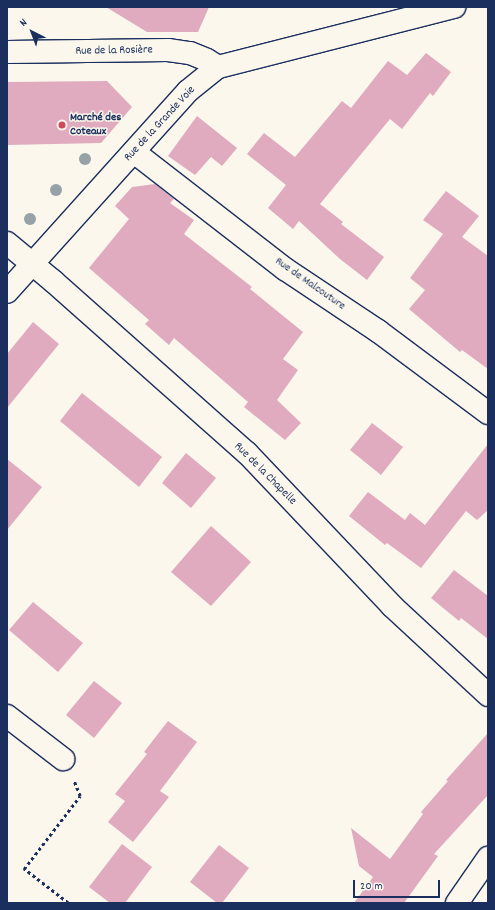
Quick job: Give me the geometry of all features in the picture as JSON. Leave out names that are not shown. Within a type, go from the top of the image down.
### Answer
[{"type":"street","name":"Rue de la Grande Voie","points":[[7,292],[188,91],[218,67],[454,7]]},
{"type":"street","name":"Rue de la Rosière","points":[[7,52],[168,50],[190,53],[207,60],[218,67]]},
{"type":"street","name":"Rue de Malcouture","points":[[134,152],[285,269],[378,331],[488,413]]},
{"type":"street","name":"Rue de la Chapelle","points":[[7,243],[247,453],[392,606],[488,695]]},
{"type":"street","points":[[7,716],[63,759]]},
{"type":"street","points":[[457,903],[488,858]]},
{"type":"path","points":[[63,759],[80,796],[24,869],[68,903]]},
{"type":"building","points":[[106,7],[209,7],[198,32],[147,32]]},
{"type":"building","points":[[426,53],[451,72],[433,96],[430,93],[402,129],[390,119],[320,204],[343,222],[341,224],[384,257],[367,280],[340,259],[299,221],[293,229],[268,208],[286,185],[247,154],[264,133],[295,157],[342,101],[351,108],[388,61],[407,75]]},
{"type":"building","name":"Marché des Coteaux","points":[[107,81],[132,107],[101,143],[7,145],[7,82]]},
{"type":"building","points":[[197,116],[237,148],[222,166],[211,157],[195,175],[168,156]]},
{"type":"building","points":[[155,184],[174,199],[170,203],[194,220],[184,234],[252,287],[250,289],[303,332],[283,359],[298,370],[277,400],[301,423],[285,440],[244,407],[248,402],[174,338],[169,345],[145,324],[149,320],[89,268],[129,219],[115,206],[132,187]]},
{"type":"building","points":[[446,191],[479,216],[462,237],[488,256],[488,369],[462,350],[460,352],[409,309],[425,290],[410,278],[443,234],[423,220]]},
{"type":"building","points":[[33,322],[59,344],[7,408],[7,354]]},
{"type":"building","points":[[82,393],[162,457],[139,487],[60,421]]},
{"type":"building","points":[[372,423],[403,447],[381,475],[350,450]]},
{"type":"building","points":[[488,444],[488,510],[477,520],[466,511],[421,568],[387,543],[385,545],[349,516],[368,492],[405,520],[410,513],[425,525]]},
{"type":"building","points":[[186,453],[216,478],[191,508],[162,483]]},
{"type":"building","points":[[7,459],[42,487],[7,530]]},
{"type":"building","points":[[211,526],[251,562],[211,606],[171,572]]},
{"type":"building","points":[[454,570],[488,596],[488,639],[461,618],[459,621],[431,598]]},
{"type":"building","points":[[33,602],[83,643],[58,672],[9,630]]},
{"type":"building","points":[[94,681],[122,703],[94,738],[66,715]]},
{"type":"building","points":[[168,721],[197,742],[160,791],[169,797],[133,842],[108,822],[125,801],[115,794],[147,754],[144,752]]},
{"type":"building","points":[[488,733],[488,795],[434,854],[438,856],[404,903],[354,903],[373,877],[359,866],[351,828],[390,859],[423,814],[421,812],[448,781],[446,780]]},
{"type":"building","points":[[122,844],[152,867],[125,903],[110,903],[89,887]]},
{"type":"building","points":[[219,845],[249,868],[222,903],[217,903],[190,882]]},
{"type":"place","name":"Marché des Coteaux","points":[[62,125]]}]
